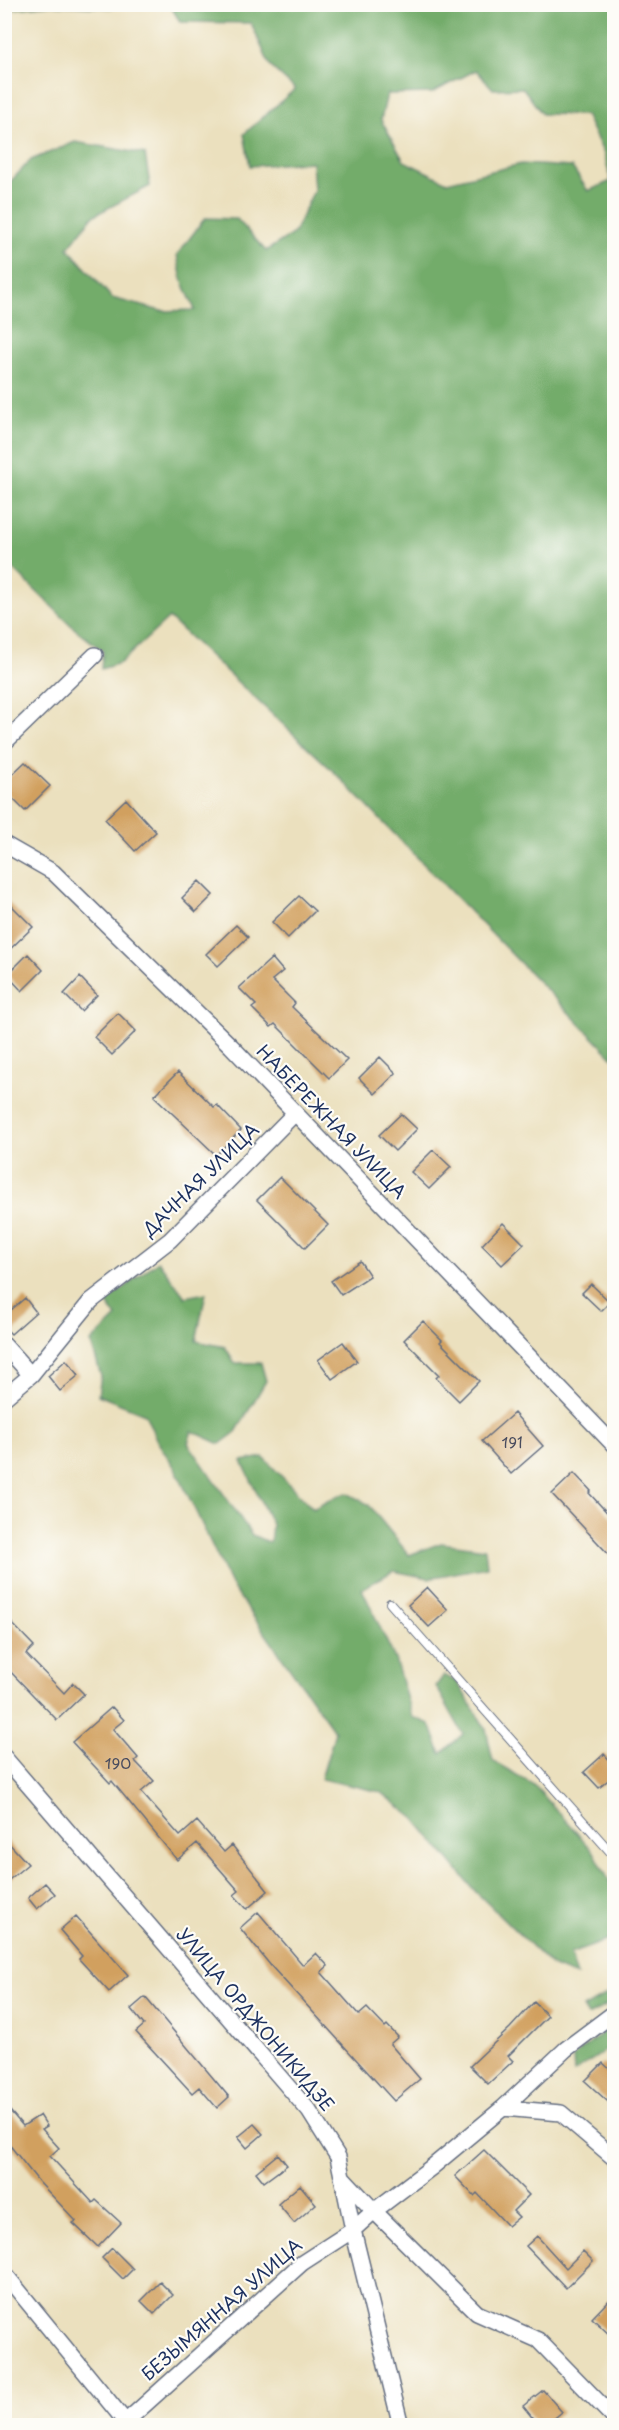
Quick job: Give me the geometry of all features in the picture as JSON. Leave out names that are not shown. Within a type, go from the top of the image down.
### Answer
[{"type":"street","points":[[4,743],[95,655]]},
{"type":"street","name":"НАБЕРЕЖНАЯ УЛИЦА","points":[[4,844],[53,872],[231,1046],[615,1445]]},
{"type":"street","name":"ДАЧНАЯ УЛИЦА","points":[[4,1398],[31,1376],[91,1301],[170,1240],[295,1113]]},
{"type":"street","points":[[4,1345],[31,1376]]},
{"type":"street","name":"УЛИЦА ОРДЖОНИКИДЗЕ","points":[[4,1758],[309,2111],[338,2157],[353,2230],[401,2426]]},
{"type":"street","name":"БЕЗЫМЯННАЯ УЛИЦА","points":[[126,2424],[302,2263],[353,2230],[432,2167],[503,2108],[566,2049],[615,2013]]},
{"type":"street","points":[[503,2108],[561,2113],[615,2158]]},
{"type":"street","points":[[342,2176],[477,2313],[538,2340],[615,2418]]},
{"type":"street","points":[[4,2273],[126,2424]]},
{"type":"lane","points":[[390,1603],[615,1856]]},
{"type":"green space","points":[[5,4],[131,5],[111,8],[51,5],[5,10]]},
{"type":"green space","points":[[170,5],[614,5],[614,1059],[333,771],[169,618],[120,663],[101,669],[103,651],[75,629],[5,561],[5,185],[31,160],[75,142],[145,154],[150,186],[93,216],[68,248],[112,298],[161,311],[195,310],[182,280],[177,255],[205,218],[237,219],[266,251],[294,233],[314,190],[312,162],[250,166],[244,134],[295,89],[270,66],[251,23],[180,22]],"holes":[[[476,70],[493,89],[523,88],[542,114],[585,115],[604,154],[611,181],[588,191],[572,167],[521,164],[447,182],[404,161],[381,120],[387,94],[432,93]]]},
{"type":"green space","points":[[158,1261],[185,1297],[206,1293],[196,1341],[225,1347],[235,1363],[261,1363],[266,1381],[236,1432],[220,1444],[192,1431],[188,1443],[252,1535],[270,1543],[272,1525],[242,1461],[263,1457],[313,1509],[347,1493],[368,1504],[409,1555],[441,1543],[485,1549],[487,1567],[429,1578],[393,1571],[362,1589],[395,1659],[412,1717],[430,1724],[441,1754],[463,1734],[436,1686],[444,1675],[457,1682],[486,1729],[493,1761],[534,1785],[594,1852],[614,1890],[614,1938],[570,1954],[577,1976],[553,1967],[475,1891],[415,1819],[381,1792],[321,1779],[335,1732],[231,1585],[175,1468],[157,1441],[145,1414],[98,1395],[101,1376],[91,1342],[117,1317],[106,1302]]},
{"type":"green space","points":[[614,1990],[614,2001],[588,2016],[583,2008]]},
{"type":"green space","points":[[614,2024],[614,2045],[574,2072],[573,2057]]},
{"type":"building","points":[[25,762],[50,786],[25,811],[4,790],[4,782]]},
{"type":"building","points":[[126,799],[156,832],[135,851],[105,819]]},
{"type":"building","points":[[199,881],[213,895],[196,912],[182,898]]},
{"type":"building","points":[[299,896],[315,911],[288,938],[272,922]]},
{"type":"building","points":[[4,898],[33,927],[4,955]]},
{"type":"building","points":[[236,925],[248,937],[218,966],[206,954]]},
{"type":"building","points":[[28,954],[43,970],[22,991],[7,975]]},
{"type":"building","points":[[272,958],[283,971],[272,980],[295,1003],[292,1007],[347,1060],[329,1078],[275,1024],[271,1027],[252,1008],[256,1005],[239,988]]},
{"type":"building","points":[[80,977],[97,995],[81,1011],[64,994]]},
{"type":"building","points":[[118,1013],[136,1031],[112,1055],[94,1037]]},
{"type":"building","points":[[380,1057],[396,1073],[375,1094],[359,1078]]},
{"type":"building","points":[[178,1072],[214,1107],[217,1105],[241,1130],[216,1155],[154,1096]]},
{"type":"building","points":[[401,1114],[417,1129],[395,1151],[379,1135]]},
{"type":"building","points":[[433,1150],[451,1167],[429,1189],[411,1172]]},
{"type":"building","points":[[280,1177],[328,1225],[305,1248],[257,1200]]},
{"type":"building","points":[[503,1223],[524,1244],[502,1265],[482,1245]]},
{"type":"building","points":[[360,1261],[370,1276],[341,1295],[331,1281]]},
{"type":"building","points":[[591,1284],[610,1302],[601,1311],[582,1293]]},
{"type":"building","points":[[25,1298],[36,1312],[11,1334],[4,1327],[4,1316]]},
{"type":"building","points":[[423,1321],[442,1340],[440,1342],[479,1381],[459,1401],[436,1378],[439,1375],[404,1340]]},
{"type":"building","points":[[343,1342],[357,1361],[332,1379],[318,1360]]},
{"type":"building","points":[[66,1360],[79,1375],[60,1391],[48,1376]]},
{"type":"building","points":[[514,1413],[543,1446],[511,1474],[482,1441]]},
{"type":"building","points":[[574,1473],[615,1521],[615,1561],[552,1494]]},
{"type":"building","points":[[427,1587],[448,1610],[429,1627],[408,1605]]},
{"type":"building","points":[[4,1615],[34,1646],[26,1654],[64,1693],[73,1683],[84,1694],[57,1720],[4,1665]]},
{"type":"building","points":[[112,1707],[124,1720],[113,1729],[138,1758],[135,1761],[154,1781],[141,1792],[180,1836],[197,1821],[224,1852],[232,1845],[268,1891],[247,1909],[234,1895],[239,1891],[197,1843],[177,1860],[112,1781],[110,1783],[72,1742]]},
{"type":"building","points":[[604,1754],[615,1766],[615,1774],[599,1788],[584,1772]]},
{"type":"building","points":[[4,1838],[28,1864],[4,1884]]},
{"type":"building","points":[[45,1883],[55,1894],[37,1909],[28,1898]]},
{"type":"building","points":[[258,1912],[303,1965],[316,1953],[328,1966],[321,1972],[359,2015],[367,2008],[398,2037],[390,2044],[420,2079],[394,2101],[271,1966],[240,1928]]},
{"type":"building","points":[[76,1916],[128,1975],[109,1992],[79,1959],[82,1956],[60,1930]]},
{"type":"building","points":[[145,1997],[229,2097],[217,2108],[199,2087],[192,2093],[136,2032],[144,2025],[131,2009]]},
{"type":"building","points":[[534,2002],[548,2016],[508,2056],[513,2061],[488,2084],[470,2066]]},
{"type":"building","points":[[603,2063],[615,2074],[615,2108],[585,2081]]},
{"type":"building","points":[[4,2104],[23,2126],[40,2115],[47,2126],[42,2129],[59,2148],[50,2156],[93,2203],[96,2200],[121,2223],[98,2247],[73,2223],[76,2221],[39,2182],[8,2143],[4,2143]]},
{"type":"building","points":[[254,2124],[263,2134],[247,2148],[238,2137]]},
{"type":"building","points":[[484,2150],[529,2195],[513,2211],[519,2217],[508,2226],[477,2193],[474,2196],[455,2176]]},
{"type":"building","points":[[278,2154],[287,2165],[264,2182],[256,2172]]},
{"type":"building","points":[[300,2185],[316,2204],[294,2223],[278,2204]]},
{"type":"building","points":[[537,2236],[566,2268],[583,2251],[593,2261],[566,2288],[526,2246]]},
{"type":"building","points":[[112,2248],[133,2269],[123,2279],[102,2258]]},
{"type":"building","points":[[160,2282],[173,2295],[154,2314],[141,2301]]},
{"type":"building","points":[[615,2294],[615,2340],[592,2318]]},
{"type":"building","points":[[543,2390],[562,2412],[545,2426],[539,2426],[523,2406]]}]
